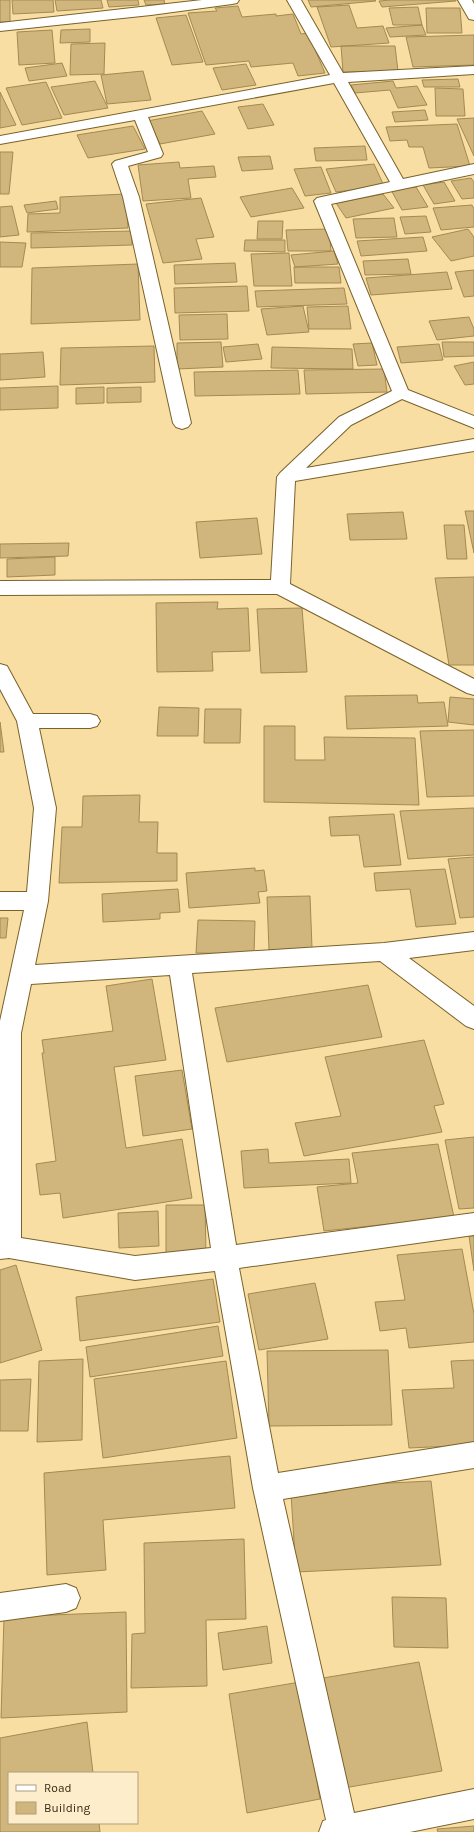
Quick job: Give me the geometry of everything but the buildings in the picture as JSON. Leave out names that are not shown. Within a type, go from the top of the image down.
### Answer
[{"type":"street","points":[[0,27],[151,11],[232,0]]},
{"type":"street","points":[[294,0],[399,185]]},
{"type":"street","points":[[465,0],[474,16]]},
{"type":"street","points":[[0,140],[339,78],[474,70]]},
{"type":"street","points":[[140,115],[156,154],[120,164],[130,197],[182,423]]},
{"type":"street","points":[[474,169],[322,201],[401,393],[474,422]]},
{"type":"street","points":[[280,587],[286,477],[345,421],[401,393]]},
{"type":"street","points":[[286,477],[474,445]]},
{"type":"street","points":[[0,588],[280,587],[474,688]]},
{"type":"street","points":[[0,671],[27,722],[45,808],[37,901],[9,1033],[4,1248],[135,1268],[225,1258],[474,1224]]},
{"type":"street","points":[[27,722],[90,721]]},
{"type":"street","points":[[0,901],[37,901]]},
{"type":"street","points":[[21,975],[384,952],[474,941]]},
{"type":"street","points":[[384,952],[474,1019]]},
{"type":"street","points":[[180,966],[225,1258],[267,1488],[338,1831],[474,1804]]},
{"type":"street","points":[[267,1488],[474,1455]]},
{"type":"street","points":[[0,1607],[66,1598]]}]
